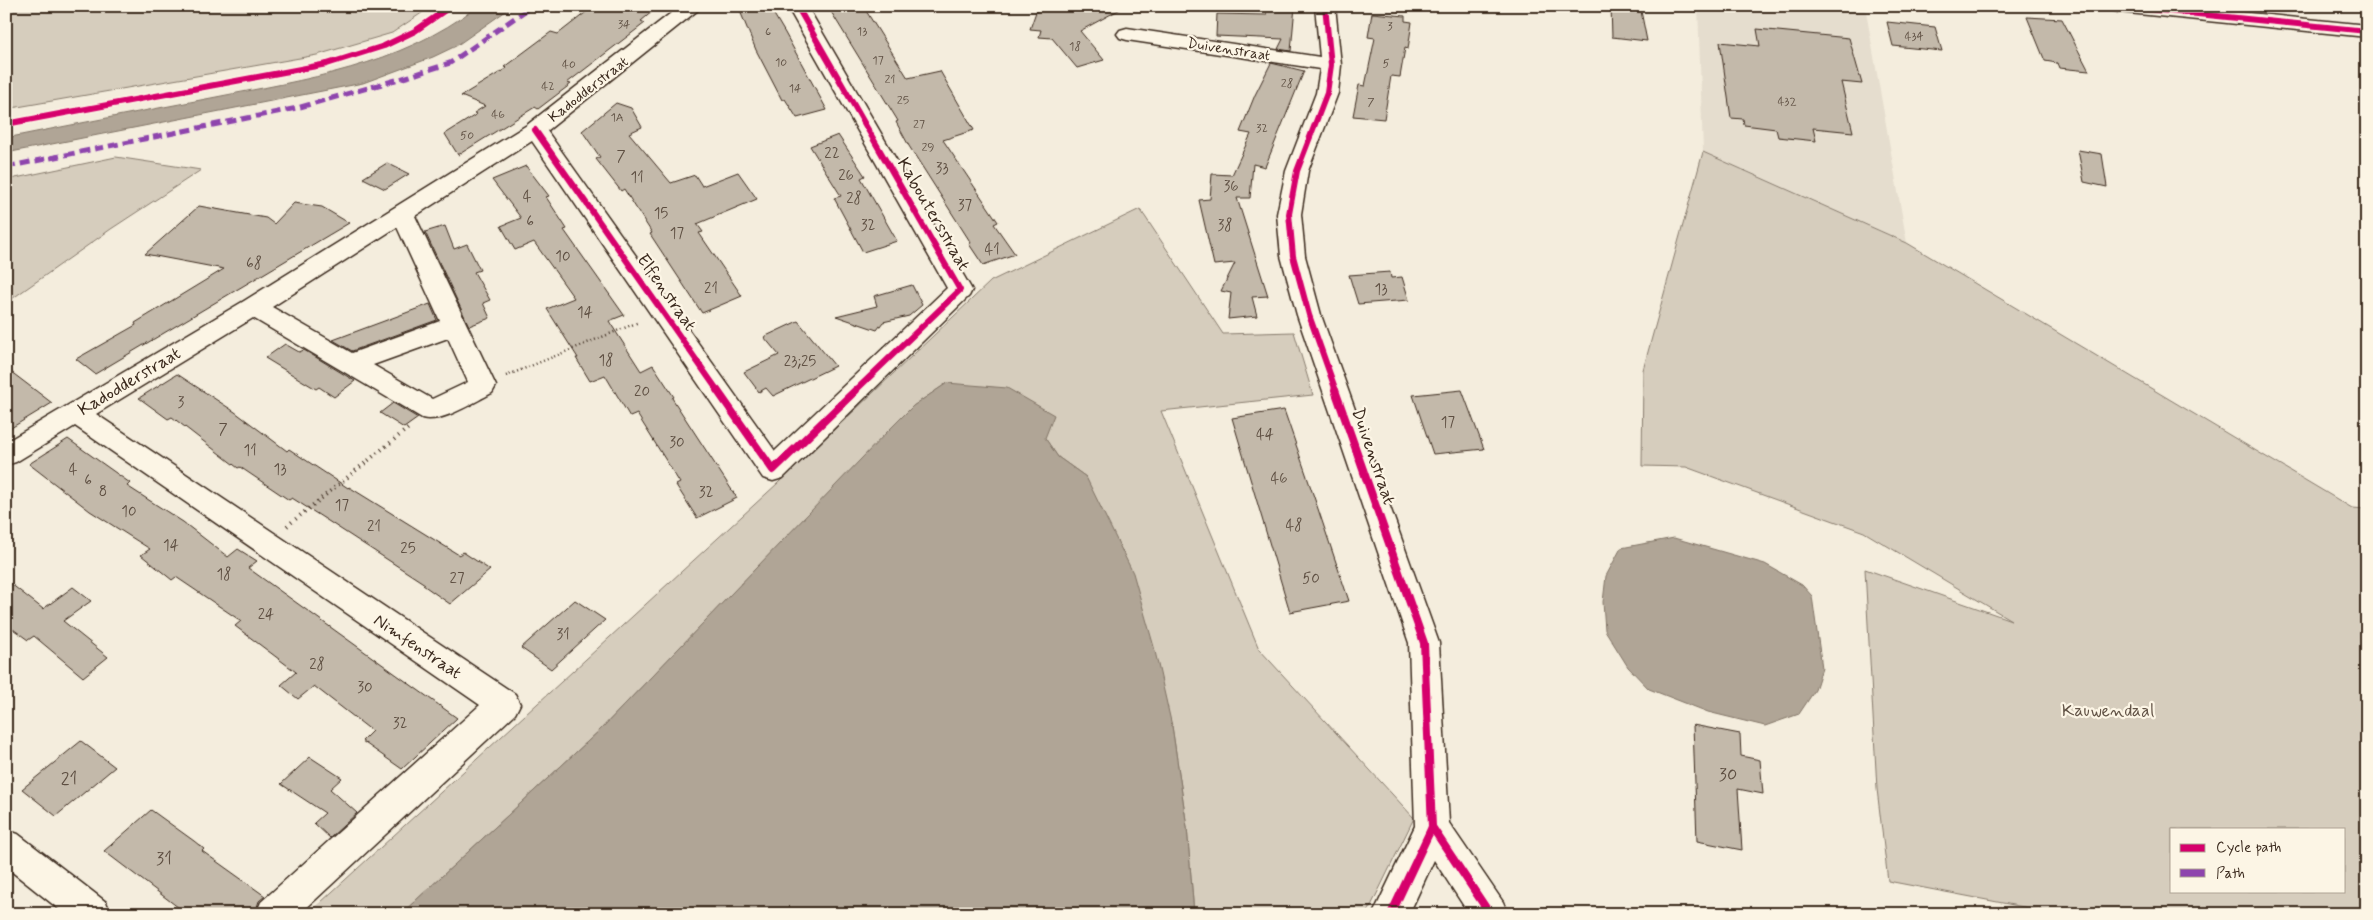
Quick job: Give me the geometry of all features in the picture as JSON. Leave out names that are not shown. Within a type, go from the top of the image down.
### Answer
[{"type":"street","name":"Kadodderstraat","points":[[6,455],[253,307],[536,130],[693,6]]},
{"type":"street","name":"Kaboutersstraat","points":[[773,470],[960,290],[797,6]]},
{"type":"street","name":"Duivenstraat","points":[[1325,6],[1331,65],[1327,93],[1297,171],[1289,214],[1293,256],[1308,315],[1424,643],[1432,827],[1391,914]]},
{"type":"street","points":[[2118,6],[2367,31]]},
{"type":"street","name":"Duivenstraat","points":[[1126,34],[1331,65]]},
{"type":"street","name":"Elfenstraat","points":[[536,130],[773,470]]},
{"type":"street","points":[[253,307],[431,411],[484,386],[402,214]]},
{"type":"street","points":[[350,364],[456,326]]},
{"type":"street","name":"Nimfenstraat","points":[[75,413],[504,704],[274,914]]},
{"type":"street","points":[[1432,827],[1490,914]]},
{"type":"street","points":[[6,846],[93,914]]},
{"type":"path","points":[[484,386],[663,312]]},
{"type":"path","points":[[266,543],[431,411]]},
{"type":"shaded area","points":[[478,6],[513,6],[456,46],[433,57],[363,83],[6,153],[6,138],[317,77],[350,68],[384,57],[416,43],[447,27]]},
{"type":"shaded area","points":[[1698,6],[1865,6],[1907,243],[1703,152]]},
{"type":"shaded area","points":[[947,383],[1007,388],[1054,415],[1045,438],[1058,457],[1086,477],[1133,573],[1154,647],[1172,726],[1187,827],[1194,914],[401,914],[600,730],[913,406]]},
{"type":"shaded area","points":[[1674,538],[1765,564],[1802,585],[1812,596],[1822,668],[1815,690],[1799,714],[1765,726],[1708,712],[1649,689],[1628,667],[1605,630],[1603,602],[1606,576],[1621,548]]},
{"type":"green space","points":[[6,6],[432,6],[392,33],[317,55],[6,109]]},
{"type":"green space","name":"Kauwendaal","points":[[1703,152],[1907,243],[2352,508],[2367,509],[2367,914],[2060,914],[1888,881],[1877,789],[1865,569],[2011,620],[1864,532],[1686,467],[1642,466],[1643,370]]},
{"type":"green space","points":[[116,157],[201,170],[111,229],[6,303],[6,180]]},
{"type":"green space","points":[[1140,209],[1223,334],[1294,332],[1313,395],[1161,411],[1259,649],[1414,818],[1367,914],[1194,914],[1187,827],[1172,726],[1086,477],[1058,457],[1045,438],[947,383],[913,406],[600,730],[401,914],[308,914],[778,483],[991,281]]},
{"type":"building","points":[[594,6],[659,6],[641,21],[645,23],[567,83],[571,84],[538,109],[535,107],[458,155],[445,134],[477,114],[474,113],[485,106],[461,96],[507,68],[504,67],[551,32],[558,34]]},
{"type":"building","points":[[738,6],[769,6],[827,110],[797,118],[785,99],[782,100],[756,50]]},
{"type":"building","points":[[845,6],[863,6],[908,78],[940,71],[974,130],[943,140],[998,222],[994,224],[1015,254],[983,265],[909,146],[896,122],[898,121],[830,10]]},
{"type":"building","points":[[1038,6],[1126,6],[1080,31],[1104,60],[1077,68],[1052,38],[1039,37],[1041,30],[1030,29]]},
{"type":"building","points":[[1267,6],[1295,6],[1291,51],[1278,49],[1283,39],[1216,36],[1217,14],[1266,15]]},
{"type":"building","points":[[1611,6],[1640,6],[1647,41],[1612,37]]},
{"type":"building","points":[[1372,13],[1405,16],[1405,21],[1412,22],[1408,49],[1405,48],[1400,77],[1391,76],[1384,119],[1353,116],[1359,85],[1365,86],[1375,38],[1368,37]]},
{"type":"building","points":[[2027,17],[2062,19],[2089,71],[2059,68],[2057,63],[2045,61]]},
{"type":"building","points":[[1887,22],[1935,27],[1942,51],[1893,46]]},
{"type":"building","points":[[1757,29],[1849,38],[1862,84],[1841,82],[1853,132],[1813,128],[1816,141],[1778,137],[1776,129],[1744,125],[1743,119],[1731,118],[1720,42],[1760,46]]},
{"type":"building","points":[[1271,63],[1304,71],[1265,167],[1253,164],[1250,198],[1237,198],[1268,296],[1252,297],[1257,316],[1228,319],[1231,293],[1221,291],[1235,263],[1214,265],[1199,200],[1210,199],[1212,174],[1232,175],[1251,134],[1240,132]]},
{"type":"building","points":[[616,103],[631,108],[642,127],[629,133],[671,183],[695,175],[702,186],[738,172],[757,199],[697,224],[703,232],[699,233],[742,296],[702,313],[650,234],[652,233],[624,189],[621,191],[596,159],[600,157],[582,131]]},
{"type":"building","points":[[838,135],[865,176],[861,178],[897,241],[863,252],[834,198],[841,196],[810,146]]},
{"type":"building","points":[[2078,150],[2102,154],[2107,187],[2084,182]]},
{"type":"building","points":[[387,163],[409,174],[385,189],[363,178]]},
{"type":"building","points":[[526,166],[549,196],[546,197],[567,229],[564,230],[624,315],[609,321],[641,371],[653,365],[674,397],[672,398],[737,498],[697,518],[676,485],[680,483],[637,414],[630,417],[605,375],[590,381],[547,309],[574,298],[534,242],[515,250],[501,226],[521,218],[492,180]]},
{"type":"building","points":[[294,203],[322,207],[349,223],[95,374],[76,359],[136,325],[135,323],[224,269],[145,254],[199,206],[266,218],[274,224]]},
{"type":"building","points":[[445,226],[454,249],[467,244],[480,270],[474,272],[490,300],[483,303],[490,318],[469,326],[425,232]]},
{"type":"building","points":[[1390,272],[1391,278],[1402,277],[1409,300],[1358,304],[1349,275]]},
{"type":"building","points":[[912,285],[922,305],[909,316],[883,322],[877,330],[836,316],[877,306],[874,296]]},
{"type":"building","points":[[430,304],[437,320],[352,351],[333,340]]},
{"type":"building","points":[[798,321],[835,366],[773,396],[766,388],[759,392],[744,372],[779,355],[764,337]]},
{"type":"building","points":[[285,344],[299,352],[304,350],[355,381],[334,397],[319,387],[316,389],[265,358]]},
{"type":"building","points":[[6,368],[52,403],[6,431]]},
{"type":"building","points":[[177,374],[235,412],[287,451],[289,449],[348,488],[459,555],[463,552],[490,570],[450,604],[423,585],[425,584],[325,519],[292,498],[289,500],[240,467],[238,468],[172,417],[168,419],[139,398]]},
{"type":"building","points":[[1462,390],[1484,449],[1433,454],[1413,395]]},
{"type":"building","points":[[393,403],[418,418],[404,428],[380,413]]},
{"type":"building","points":[[1284,410],[1349,601],[1290,612],[1232,418]]},
{"type":"building","points":[[68,439],[130,483],[127,486],[183,522],[228,557],[238,549],[257,561],[248,568],[457,718],[402,769],[362,741],[372,731],[314,686],[298,699],[281,685],[296,672],[235,626],[241,621],[176,577],[172,580],[141,555],[150,549],[90,511],[29,464]]},
{"type":"building","points":[[6,580],[43,609],[73,587],[91,601],[63,621],[108,657],[83,677],[34,636],[28,640],[6,624]]},
{"type":"building","points":[[575,600],[605,620],[551,669],[521,648]]},
{"type":"building","points":[[1693,725],[1740,734],[1741,756],[1760,760],[1763,794],[1738,789],[1742,850],[1697,841]]},
{"type":"building","points":[[81,741],[115,767],[56,816],[22,789]]},
{"type":"building","points":[[310,757],[342,778],[330,789],[357,813],[330,838],[314,823],[325,813],[281,784]]},
{"type":"building","points":[[151,810],[204,849],[202,851],[265,896],[259,901],[256,910],[252,914],[187,914],[104,851]]},
{"type":"marked path","points":[[6,167],[297,108],[410,76],[450,63],[532,6]]},
{"type":"cycle path","points":[[6,124],[327,64],[384,46],[415,31],[451,6]]},
{"type":"cycle path","points":[[535,130],[773,470],[960,290],[797,6]]},
{"type":"cycle path","points":[[1325,6],[1331,65],[1327,93],[1297,171],[1289,214],[1293,256],[1309,315],[1424,643],[1432,827],[1391,914]]},
{"type":"cycle path","points":[[2118,6],[2367,31]]},
{"type":"cycle path","points":[[1432,827],[1490,914]]}]
